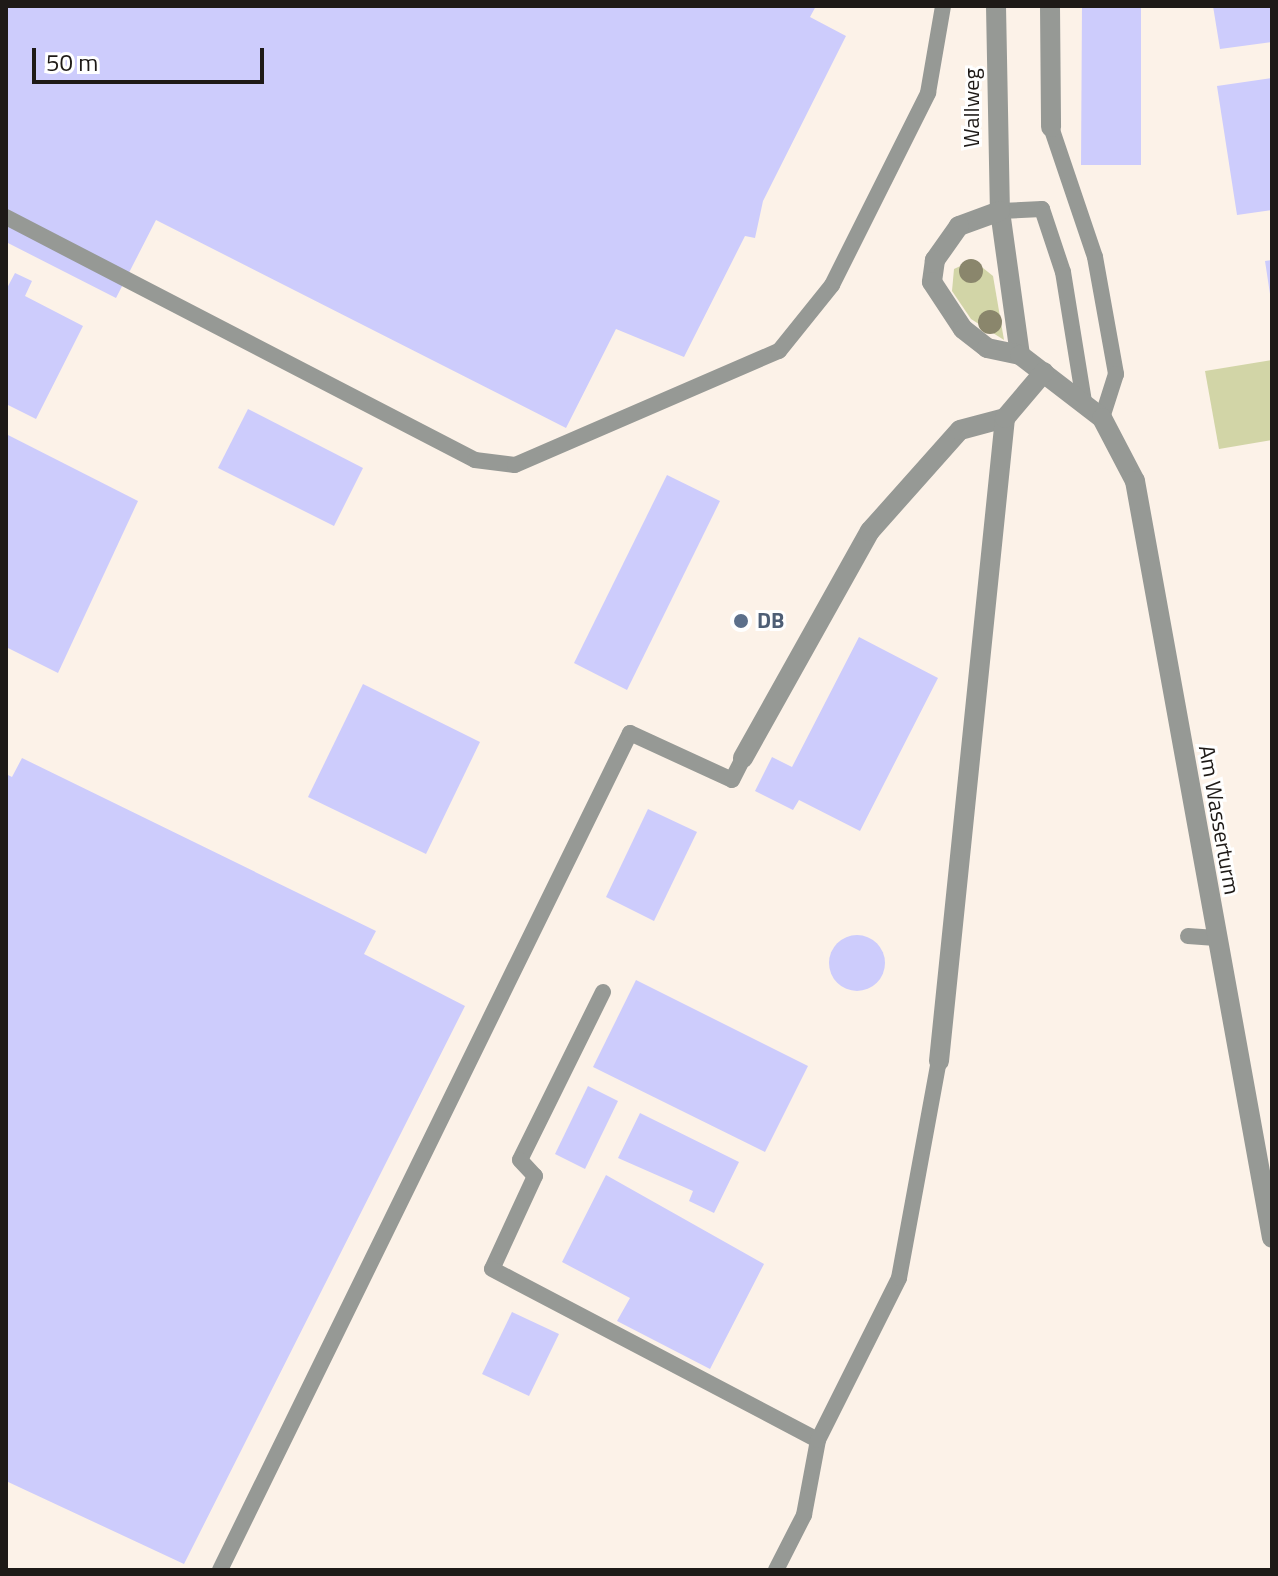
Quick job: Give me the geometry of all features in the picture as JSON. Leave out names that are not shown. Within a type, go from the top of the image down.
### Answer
[{"type":"street","name":"Wallweg","points":[[996,6],[1000,211]]},
{"type":"street","points":[[1050,6],[1051,127]]},
{"type":"street","name":"Am Wasserturm","points":[[1000,211],[959,226],[935,260],[932,282],[963,329],[987,348],[1020,355],[1084,401],[1102,418],[1135,481],[1272,1238]]},
{"type":"street","points":[[1000,211],[1020,355]]},
{"type":"street","points":[[939,1061],[1005,418],[1044,372]]},
{"type":"street","points":[[743,758],[870,531],[960,430],[1005,418]]},
{"type":"lane","points":[[6,217],[475,460],[515,465],[779,351],[832,285],[928,93],[943,6]]},
{"type":"lane","points":[[1051,127],[1095,257],[1116,374],[1102,418]]},
{"type":"lane","points":[[1000,211],[1042,209],[1063,272],[1084,401]]},
{"type":"lane","points":[[220,1570],[630,733],[732,780],[743,758]]},
{"type":"lane","points":[[1188,936],[1216,938]]},
{"type":"lane","points":[[603,992],[520,1160],[535,1176],[492,1269],[818,1440]]},
{"type":"lane","points":[[776,1570],[804,1515],[818,1440],[899,1278],[939,1061]]},
{"type":"green space","points":[[973,260],[993,276],[1004,340],[971,319],[952,291],[954,269]]},
{"type":"green space","points":[[1272,360],[1272,440],[1219,449],[1205,371]]},
{"type":"building","points":[[6,6],[816,6],[810,17],[846,36],[763,201],[755,238],[745,236],[684,357],[616,329],[566,428],[156,220],[116,298],[6,242]]},
{"type":"building","points":[[1082,6],[1141,6],[1141,165],[1081,165]]},
{"type":"building","points":[[1213,6],[1272,6],[1272,42],[1220,49]]},
{"type":"building","points":[[1272,78],[1272,210],[1237,215],[1217,86]]},
{"type":"building","points":[[1272,260],[1272,294],[1270,294],[1265,261]]},
{"type":"building","points":[[15,273],[32,281],[25,296],[83,326],[36,419],[6,404],[6,290]]},
{"type":"building","points":[[248,409],[363,468],[334,526],[218,468]]},
{"type":"building","points":[[6,434],[138,501],[58,673],[6,647]]},
{"type":"building","points":[[667,475],[720,501],[627,690],[574,663]]},
{"type":"building","points":[[859,637],[938,678],[860,831],[799,800],[793,810],[755,791],[772,757],[792,767]]},
{"type":"building","points":[[363,684],[480,742],[426,854],[308,797]]},
{"type":"building","points":[[22,758],[376,931],[364,954],[465,1006],[184,1564],[6,1481],[6,774],[12,777]]},
{"type":"building","points":[[648,809],[697,832],[654,921],[606,897]]},
{"type":"building","points":[[857,935],[877,943],[885,963],[877,983],[857,991],[837,983],[829,963],[837,943]]},
{"type":"building","points":[[636,980],[808,1066],[765,1152],[593,1067]]},
{"type":"building","points":[[588,1086],[618,1101],[585,1169],[555,1154]]},
{"type":"building","points":[[640,1113],[739,1162],[714,1213],[689,1201],[693,1191],[618,1158]]},
{"type":"building","points":[[606,1175],[764,1264],[710,1369],[617,1321],[630,1298],[562,1262]]},
{"type":"building","points":[[512,1312],[559,1334],[529,1396],[482,1374]]},
{"type":"place","name":"DB","points":[[741,621]]}]
